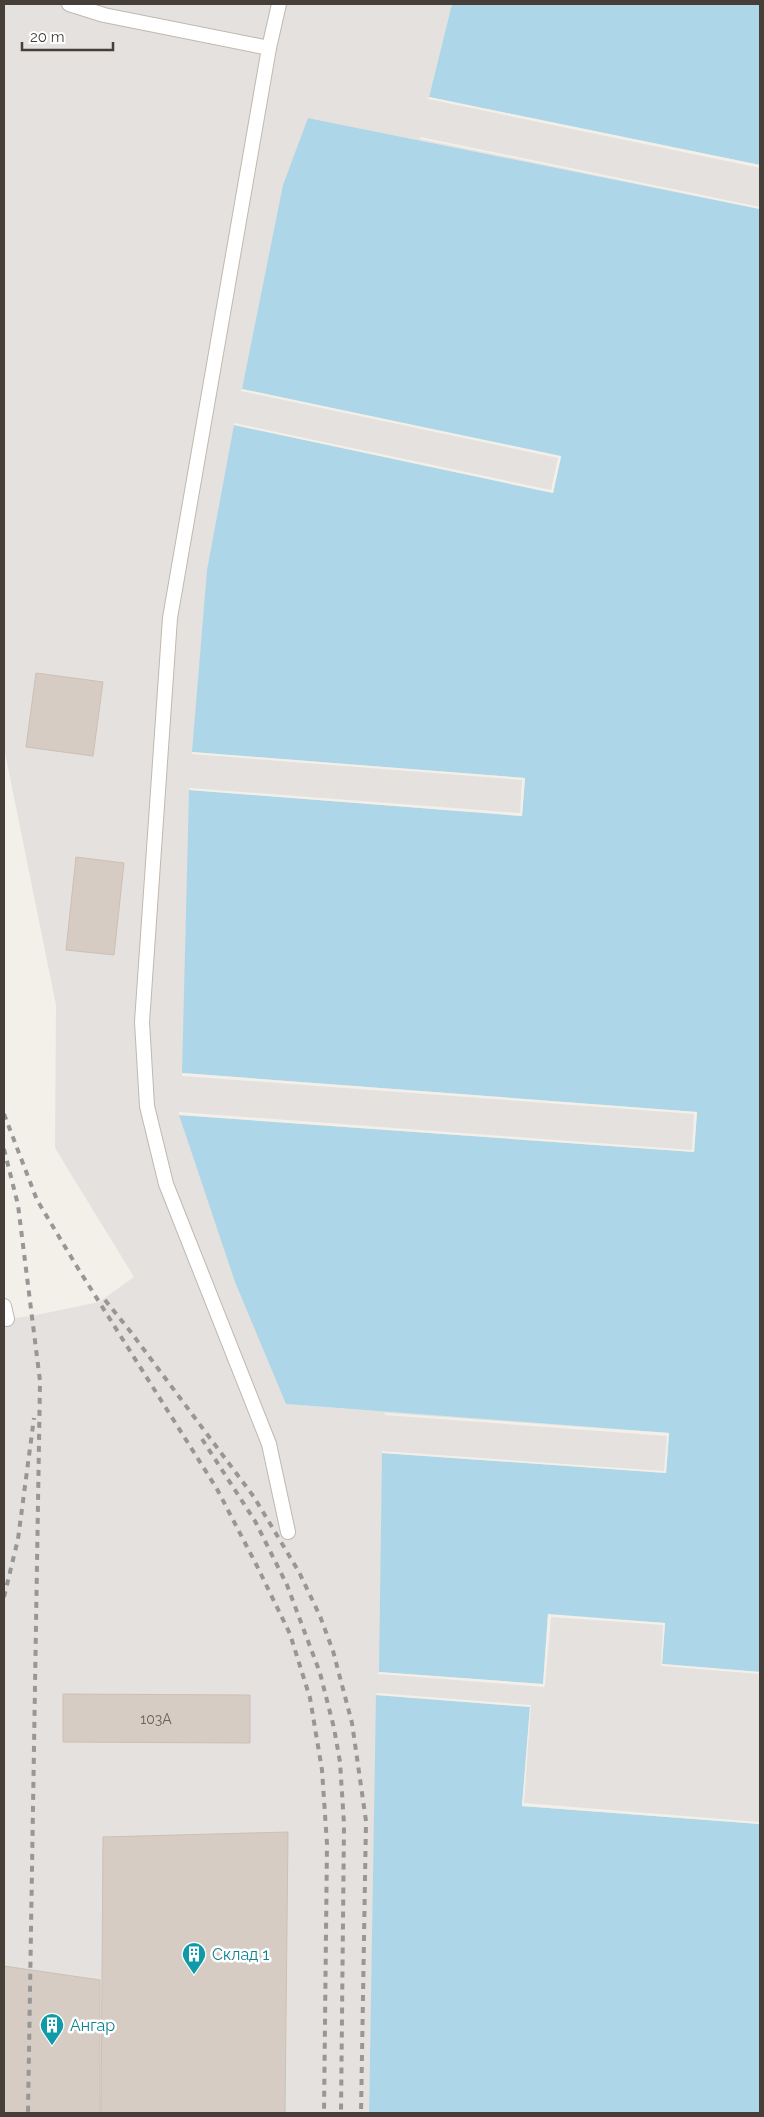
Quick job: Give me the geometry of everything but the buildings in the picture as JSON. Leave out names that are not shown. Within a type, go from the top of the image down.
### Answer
[{"type":"lane","points":[[69,4],[104,15],[270,48]]},
{"type":"lane","points":[[279,4],[170,618],[142,1022],[147,1106],[166,1184],[269,1444],[288,1532]]},
{"type":"shaded area","points":[[4,4],[452,4],[429,97],[760,165],[760,209],[308,118],[242,389],[561,456],[553,493],[525,778],[697,1112],[694,1152],[286,1404],[669,1433],[666,1473],[548,1614],[665,1623],[662,1664],[760,1672],[760,1824],[522,1806],[377,1695],[369,2113],[4,2113],[4,1319],[32,1316],[99,1302],[134,1277],[55,1148],[56,1005],[4,748]]},
{"type":"water","points":[[452,4],[760,4],[760,165],[429,97]]},
{"type":"water","points":[[308,118],[760,209],[760,1672],[662,1664],[665,1623],[548,1615],[543,1684],[379,1672],[382,1453],[666,1473],[669,1433],[286,1404],[235,1282],[179,1115],[694,1152],[697,1112],[182,1073],[189,790],[522,816],[525,778],[192,752],[207,570],[234,425],[553,493],[561,457],[242,389],[283,185]]},
{"type":"water","points":[[376,1695],[530,1707],[522,1806],[760,1824],[760,2113],[369,2113]]},
{"type":"pier","points":[[429,97],[760,165],[760,168],[428,99]]},
{"type":"pier","points":[[420,137],[760,207],[760,209],[420,139]]},
{"type":"pier","points":[[242,389],[561,456],[553,493],[234,425],[234,423],[551,490],[558,458],[241,391]]},
{"type":"pier","points":[[192,752],[525,778],[522,816],[189,790],[190,788],[520,813],[522,780],[192,754]]},
{"type":"pier","points":[[182,1073],[697,1112],[694,1152],[179,1115],[179,1112],[692,1150],[694,1114],[182,1076]]},
{"type":"pier","points":[[385,1413],[669,1433],[666,1473],[382,1453],[382,1451],[664,1471],[667,1436],[385,1415]]},
{"type":"pier","points":[[548,1614],[665,1623],[662,1664],[760,1672],[760,1674],[661,1666],[663,1625],[551,1617],[544,1687],[378,1674],[379,1672],[543,1684]]},
{"type":"pier","points":[[377,1693],[531,1705],[524,1803],[760,1822],[760,1824],[522,1806],[530,1707],[376,1695]]},
{"type":"railway","points":[[4,1114],[37,1200],[217,1489],[290,1634],[310,1698],[322,1770],[327,1844],[324,2113]]},
{"type":"railway","points":[[4,1149],[18,1205],[40,1381],[28,2113]]},
{"type":"railway","points":[[105,1300],[254,1497],[299,1572],[320,1616],[333,1651],[352,1723],[366,1821],[361,2113]]},
{"type":"railway","points":[[4,1597],[18,1539],[34,1418]]},
{"type":"railway","points":[[202,1439],[255,1521],[287,1585],[320,1673],[334,1728],[340,1762],[344,1824],[341,2113]]},
{"type":"place","name":"Склад 1","points":[[194,1975]]},
{"type":"place","name":"Ангар","points":[[52,2046]]}]
